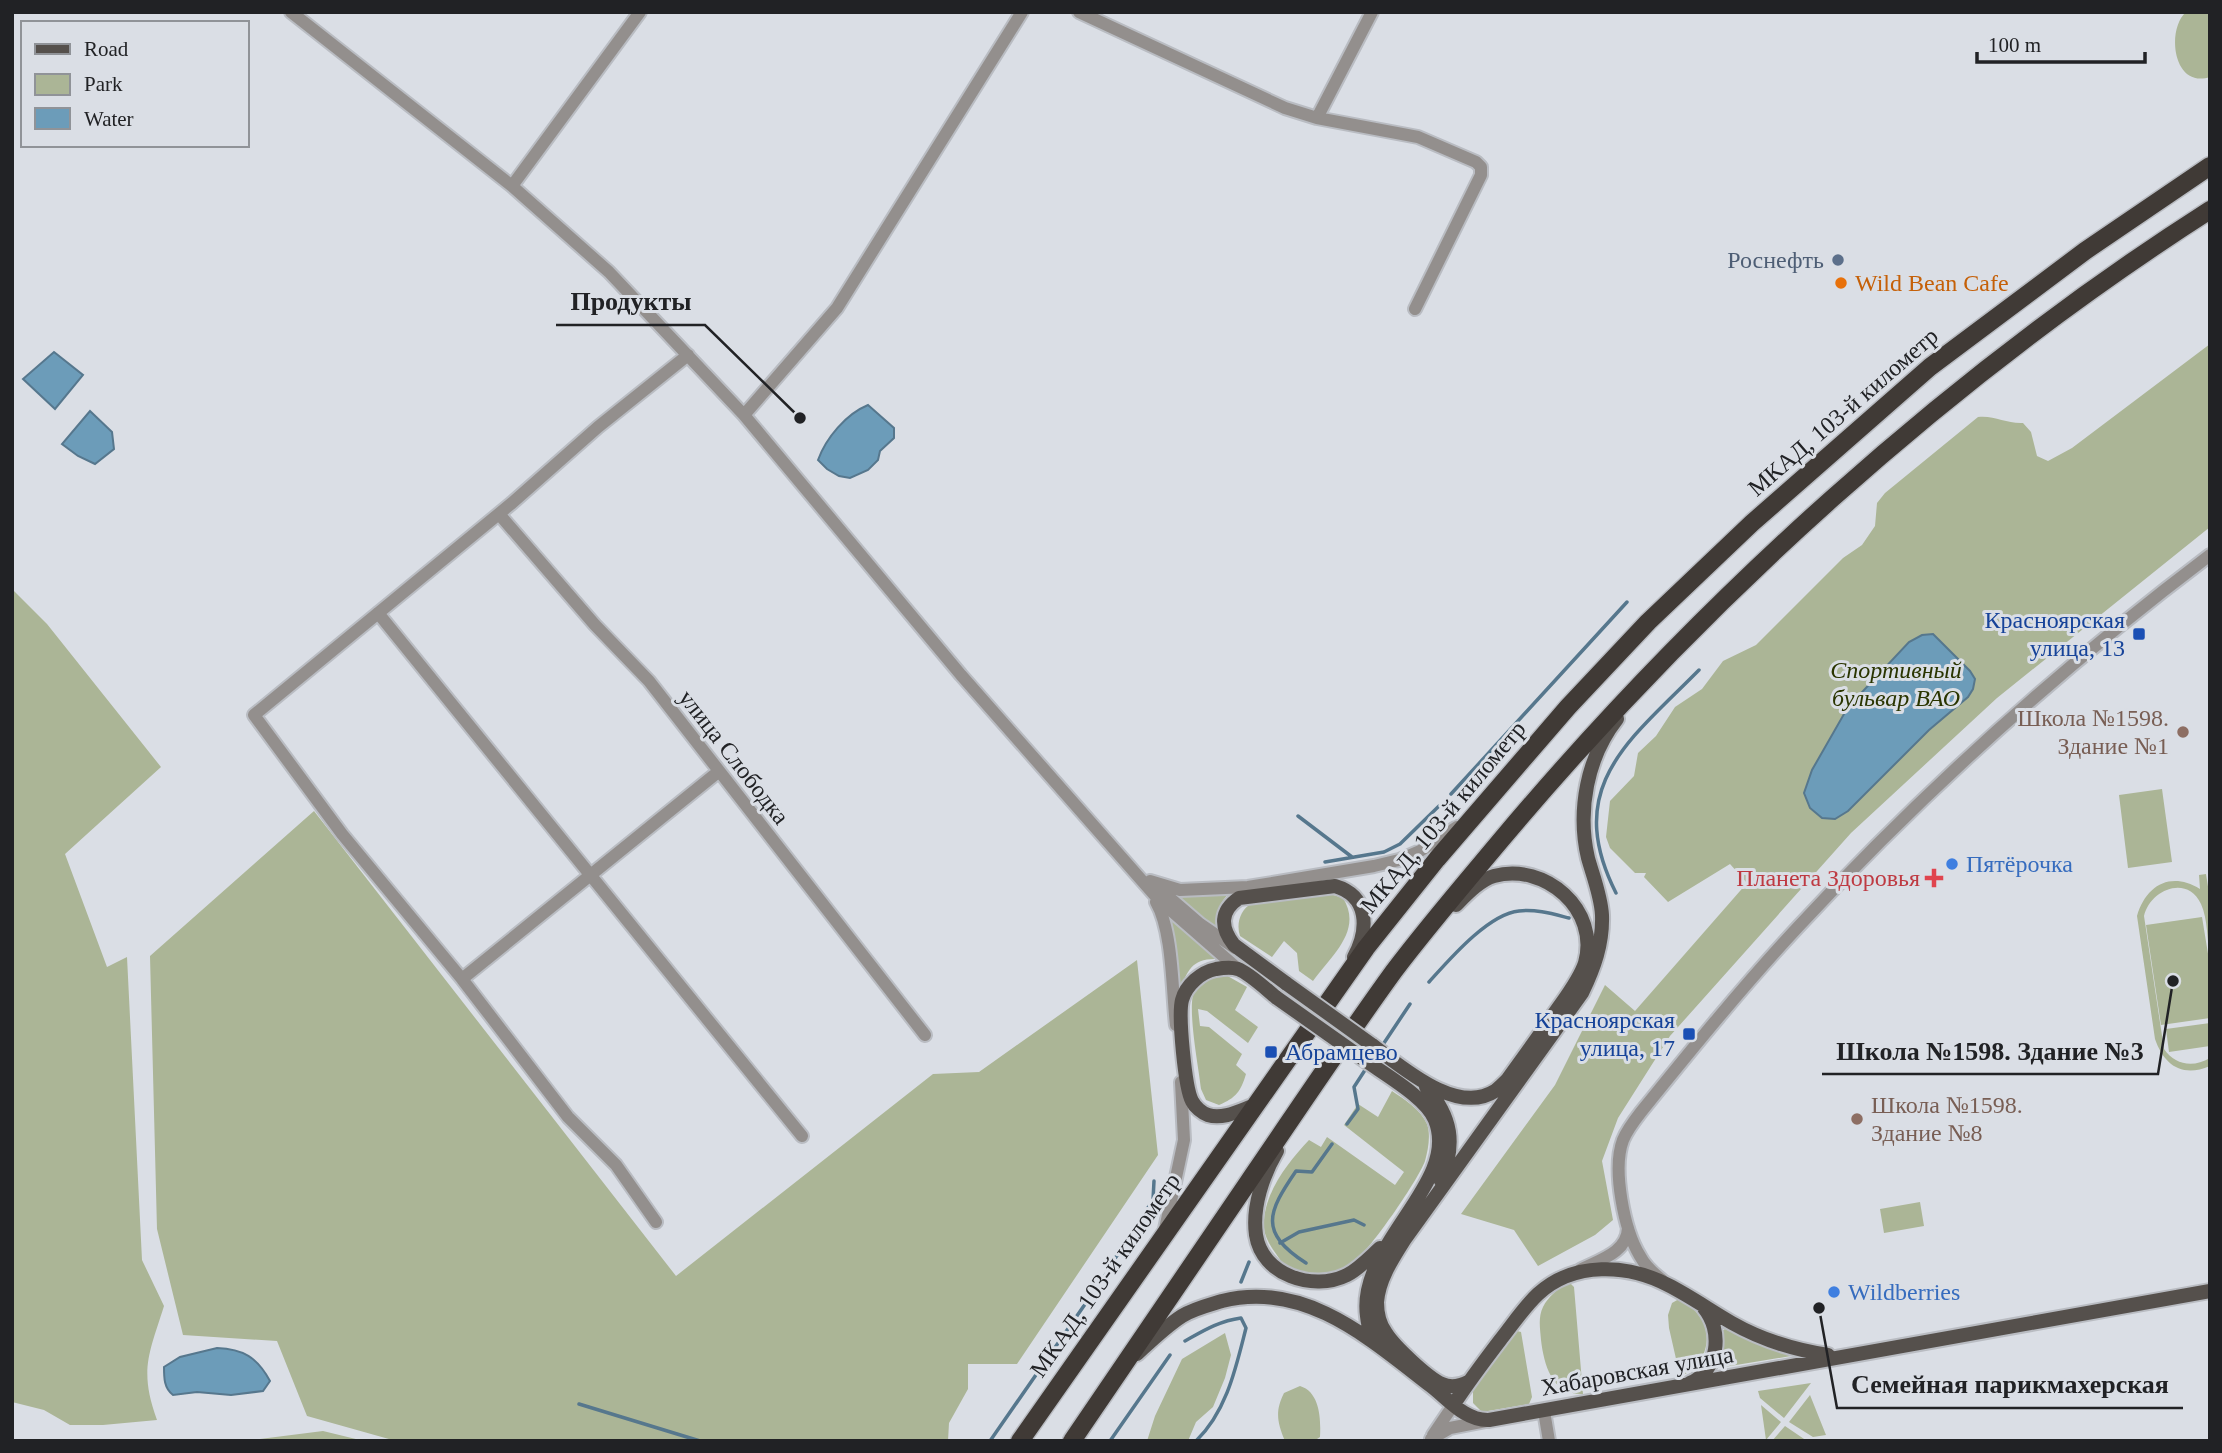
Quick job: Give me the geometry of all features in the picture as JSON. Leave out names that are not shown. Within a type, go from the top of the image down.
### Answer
[{"type":"highway","name":"МКАД, 103-й километр","points":[[1020,1441],[1366,948],[1475,814],[1568,707],[1680,590],[1828,454],[1930,367],[2107,236],[2210,166]]},
{"type":"highway","points":[[1072,1441],[1395,970],[1529,807],[1674,648],[1878,460],[2023,342],[2210,210]]},
{"type":"main road","points":[[1405,1239],[1582,993],[1594,970],[1601,942],[1602,914],[1587,855],[1583,822],[1590,775],[1597,751],[1610,727],[1674,648]]},
{"type":"main road","points":[[1338,986],[1358,950],[1363,933],[1363,912],[1358,900],[1348,890],[1335,886],[1239,898],[1229,904],[1224,926],[1234,945],[1420,1080],[1445,1093],[1475,1098],[1495,1091],[1507,1080],[1573,988],[1585,963],[1587,942],[1583,921],[1563,891],[1549,881],[1534,875],[1493,876],[1469,892],[1395,970]]},
{"type":"main road","points":[[1255,1105],[1228,1115],[1207,1115],[1191,1100],[1181,1014],[1182,999],[1189,985],[1210,970],[1238,969],[1426,1106],[1435,1118],[1439,1133],[1439,1154],[1432,1171],[1389,1240],[1368,1284],[1365,1306],[1368,1325],[1375,1340],[1388,1353]]},
{"type":"main road","points":[[1326,1067],[1274,1155],[1261,1188],[1256,1215],[1256,1237],[1273,1266],[1304,1282],[1320,1283],[1349,1274],[1389,1240]]},
{"type":"main road","points":[[1420,1080],[1439,1102],[1447,1118],[1449,1158],[1442,1180],[1392,1259],[1381,1284],[1377,1304],[1380,1322],[1386,1335],[1433,1378],[1450,1386],[1468,1382]]},
{"type":"main road","name":"Хабаровская улица","points":[[1454,1404],[1468,1382],[1539,1293],[1557,1280],[1576,1272],[1614,1269],[1631,1272],[1668,1284],[1751,1333],[1785,1346],[1824,1354],[1854,1355]]},
{"type":"main road","name":"Хабаровская улица","points":[[1489,1420],[2210,1291]]},
{"type":"main road","points":[[1085,1422],[1135,1356],[1162,1330],[1185,1314],[1238,1297],[1263,1296],[1287,1298],[1338,1320],[1388,1353],[1470,1418],[1489,1420]]},
{"type":"main road","points":[[1683,1385],[1704,1373],[1715,1351],[1712,1318],[1698,1302]]},
{"type":"street","points":[[291,12],[512,186],[609,272],[744,415],[961,675],[1126,862],[1200,925],[1248,955]]},
{"type":"street","points":[[512,186],[640,12]]},
{"type":"street","points":[[744,415],[837,308],[1022,12]]},
{"type":"street","points":[[1079,12],[1263,99],[1317,118],[1418,137],[1476,162],[1481,167],[1481,175],[1415,309]]},
{"type":"street","points":[[1317,118],[1372,12]]},
{"type":"street","points":[[656,1222],[616,1165],[568,1117],[462,979],[342,834],[254,715],[688,355]]},
{"type":"street","name":"улица Слободка","points":[[499,514],[595,625],[649,681],[925,1035]]},
{"type":"street","points":[[1668,1284],[1644,1263],[1638,1254],[1628,1224],[1619,1166],[1620,1153],[1626,1134],[1641,1112],[1755,975],[1842,881],[2009,719],[2081,657],[2210,555]]},
{"type":"street","points":[[378,613],[802,1136]]},
{"type":"street","points":[[462,979],[718,772]]},
{"type":"street","points":[[1149,884],[1180,890],[1248,887],[1374,866],[1399,860],[1420,850],[1475,814]]},
{"type":"street","points":[[1149,884],[1169,910],[1238,969]]},
{"type":"street","points":[[1149,884],[1161,911],[1167,937],[1184,1106],[1184,1140],[1163,1235]]},
{"type":"street","points":[[1576,1272],[1622,1246],[1626,1240],[1628,1224]]},
{"type":"street","points":[[1430,1440],[1454,1404]]},
{"type":"street","points":[[1544,1411],[1549,1441]]},
{"type":"street","name":"Хабаровская улица","points":[[1430,1440],[1450,1428],[1489,1420]]},
{"type":"green space","points":[[2186,12],[2210,14],[2210,77],[2198,78],[2188,74],[2177,56],[2176,31]]},
{"type":"green space","name":"Спортивный бульвар ВАО","points":[[2210,344],[2210,527],[1997,698],[1851,833],[1670,1036],[1618,1118],[1602,1161],[1613,1220],[1595,1235],[1538,1266],[1514,1230],[1461,1214],[1555,1085],[1605,985],[1635,1011],[1747,883],[1730,864],[1668,902],[1644,877],[1646,873],[1635,873],[1610,848],[1606,837],[1610,801],[1634,776],[1638,753],[1656,736],[1675,707],[1702,689],[1723,661],[1756,645],[1843,558],[1862,545],[1875,526],[1877,503],[1885,493],[1978,417],[2023,423],[2031,432],[2037,456],[2048,461],[2072,448]]},
{"type":"green space","points":[[12,589],[47,624],[161,767],[65,854],[107,967],[127,957],[142,1260],[164,1306],[150,1350],[147,1375],[157,1420],[70,1425],[44,1410],[12,1402]]},
{"type":"green space","points":[[2162,789],[2172,862],[2128,868],[2119,795]]},
{"type":"green space","points":[[314,811],[676,1276],[933,1074],[979,1072],[1137,960],[1158,1155],[1017,1364],[968,1364],[968,1389],[949,1423],[948,1441],[396,1441],[307,1416],[277,1341],[183,1335],[157,1229],[150,956]]},
{"type":"green space","points":[[2206,874],[2210,899],[2210,958],[2203,910],[2195,895],[2187,890],[2170,889],[2153,899],[2144,916],[2164,1049],[2179,1062],[2191,1064],[2210,1058],[2210,1066],[2183,1070],[2175,1067],[2163,1056],[2155,1039],[2137,916],[2147,896],[2161,884],[2179,881],[2200,889],[2199,875]]},
{"type":"green space","points":[[1230,892],[1218,909],[1216,929],[1173,897],[1214,895]]},
{"type":"green space","points":[[1330,894],[1343,898],[1349,921],[1343,942],[1313,981],[1299,971],[1297,953],[1284,941],[1272,957],[1240,936],[1240,918],[1244,909],[1252,903],[1277,898]]},
{"type":"green space","points":[[1168,914],[1218,959],[1196,963],[1178,992]]},
{"type":"green space","points":[[2202,917],[2210,966],[2210,1018],[2161,1025],[2146,925]]},
{"type":"green space","points":[[1224,974],[1247,987],[1235,1010],[1258,1027],[1248,1043],[1207,1011],[1198,1009],[1200,1026],[1209,1027],[1242,1054],[1236,1065],[1246,1074],[1242,1085],[1234,1097],[1219,1105],[1206,1100],[1201,1089],[1192,1008],[1195,989],[1208,978]]},
{"type":"green space","points":[[2210,1023],[2210,1046],[2169,1052],[2166,1029]]},
{"type":"green space","points":[[1392,1091],[1407,1101],[1427,1124],[1428,1147],[1421,1170],[1384,1226],[1358,1258],[1325,1275],[1313,1276],[1296,1272],[1281,1261],[1265,1232],[1264,1216],[1272,1191],[1293,1158],[1309,1140],[1321,1147],[1327,1137],[1395,1185],[1404,1172],[1344,1125],[1358,1104],[1378,1117]]},
{"type":"green space","points":[[1920,1202],[1924,1226],[1884,1233],[1880,1209]]},
{"type":"green space","points":[[1567,1284],[1574,1287],[1583,1394],[1572,1393],[1557,1384],[1547,1368],[1541,1340],[1541,1311],[1547,1300]]},
{"type":"green space","points":[[1679,1299],[1698,1314],[1704,1325],[1707,1342],[1697,1365],[1683,1375],[1679,1372],[1668,1315],[1672,1303]]},
{"type":"green space","points":[[1725,1329],[1791,1356],[1718,1368],[1723,1350],[1722,1331]]},
{"type":"green space","points":[[1517,1331],[1521,1332],[1532,1397],[1529,1404],[1482,1412],[1473,1403],[1473,1390]]},
{"type":"green space","points":[[1225,1333],[1231,1355],[1213,1407],[1196,1422],[1188,1441],[1147,1441],[1155,1416],[1182,1359]]},
{"type":"green space","points":[[1811,1383],[1784,1418],[1760,1398],[1758,1391]]},
{"type":"green space","points":[[1300,1386],[1312,1394],[1318,1407],[1320,1437],[1314,1441],[1285,1441],[1279,1422],[1279,1405],[1284,1393]]},
{"type":"green space","points":[[1810,1395],[1826,1435],[1813,1437],[1789,1422]]},
{"type":"green space","points":[[1761,1405],[1781,1422],[1766,1440]]},
{"type":"green space","points":[[1785,1426],[1807,1441],[1772,1441]]},
{"type":"green space","points":[[323,1431],[364,1441],[245,1441]]},
{"type":"water","points":[[54,352],[83,375],[55,409],[23,379]]},
{"type":"water","points":[[868,405],[894,428],[894,438],[880,451],[878,460],[868,470],[850,478],[839,476],[818,460],[826,443],[838,428],[852,414]]},
{"type":"water","points":[[90,411],[112,432],[114,449],[95,464],[62,444]]},
{"type":"water","points":[[1933,634],[1970,671],[1975,679],[1973,689],[1968,697],[1929,730],[1848,811],[1835,819],[1822,818],[1810,808],[1804,793],[1812,770],[1848,707],[1909,642],[1922,635]]},
{"type":"water","points":[[217,1348],[234,1350],[254,1360],[270,1381],[263,1391],[231,1395],[197,1392],[173,1395],[170,1392],[165,1382],[164,1367],[180,1357]]},
{"type":"waterway","points":[[1451,794],[1627,602]]},
{"type":"waterway","points":[[1616,893],[1601,856],[1596,823],[1600,794],[1611,768],[1628,743],[1699,670]]},
{"type":"waterway","points":[[1325,862],[1384,852],[1400,844],[1439,806]]},
{"type":"waterway","points":[[1298,816],[1352,857]]},
{"type":"waterway","points":[[1429,982],[1470,939],[1507,914],[1532,911],[1569,918]]},
{"type":"waterway","points":[[1382,1046],[1410,1004]]},
{"type":"waterway","points":[[1347,1124],[1358,1109],[1354,1087],[1367,1067]]},
{"type":"waterway","points":[[1306,1263],[1280,1241],[1272,1221],[1274,1210],[1296,1171],[1312,1172],[1332,1144]]},
{"type":"waterway","points":[[1114,1260],[1153,1200],[1154,1181]]},
{"type":"waterway","points":[[1280,1243],[1299,1232],[1354,1220],[1364,1225]]},
{"type":"waterway","points":[[1241,1282],[1249,1262]]},
{"type":"waterway","points":[[990,1441],[1106,1274]]},
{"type":"waterway","points":[[1185,1341],[1233,1319],[1241,1318],[1246,1328],[1223,1402],[1207,1429],[1196,1441]]},
{"type":"waterway","points":[[1110,1441],[1170,1355]]},
{"type":"waterway","points":[[579,1404],[700,1441]]},
{"type":"place","name":"Роснефть","points":[[1838,260]]},
{"type":"place","name":"Wild Bean Cafe","points":[[1841,283]]},
{"type":"place","name":"Продукты","points":[[800,418]]},
{"type":"place","name":"Красноярская улица, 13","points":[[2139,634]]},
{"type":"place","name":"Школа №1598. Здание №1","points":[[2183,732]]},
{"type":"place","name":"Пятёрочка","points":[[1952,864]]},
{"type":"place","name":"Планета Здоровья","points":[[1934,878]]},
{"type":"place","name":"Школа №1598. Здание №3","points":[[2173,981]]},
{"type":"place","name":"Красноярская улица, 17","points":[[1689,1034]]},
{"type":"place","name":"Абрамцево","points":[[1271,1052]]},
{"type":"place","name":"Школа №1598. Здание №8","points":[[1857,1119]]},
{"type":"place","name":"Wildberries","points":[[1834,1292]]},
{"type":"place","name":"Семейная парикмахерская","points":[[1819,1308]]}]
